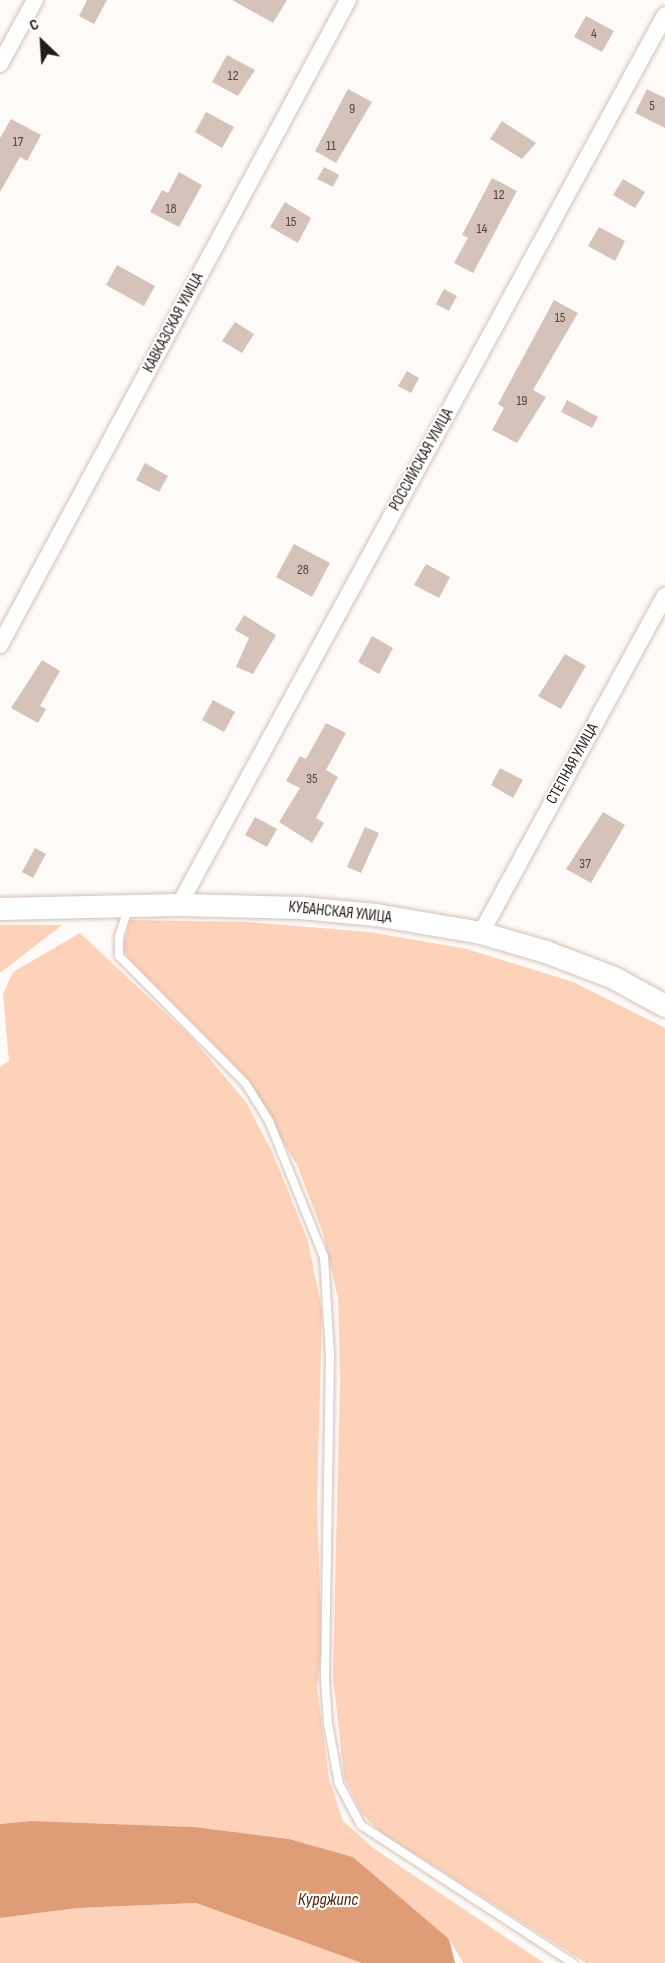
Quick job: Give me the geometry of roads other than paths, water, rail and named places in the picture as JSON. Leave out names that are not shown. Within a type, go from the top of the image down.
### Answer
[{"type":"main road","name":"КУБАНСКАЯ УЛИЦА","points":[[0,909],[179,905],[301,908],[376,915],[481,933],[546,952],[614,978],[665,1006]]},
{"type":"street","points":[[0,64],[35,0]]},
{"type":"street","name":"КАВКАЗСКАЯ УЛИЦА","points":[[0,645],[348,0]]},
{"type":"street","name":"РОССИЙСКАЯ УЛИЦА","points":[[179,905],[665,15]]},
{"type":"street","name":"СТЕПНАЯ УЛИЦА","points":[[481,933],[665,596]]},
{"type":"lane","points":[[129,906],[119,937],[119,956],[246,1084],[269,1121],[324,1257],[330,1356],[325,1680],[328,1724],[339,1784],[361,1825],[573,1963]]},
{"type":"water","name":"Курджипс","points":[[31,1821],[194,1827],[289,1839],[353,1857],[449,1939],[455,1963],[362,1963],[196,1903],[78,1908],[0,1918],[0,1824]]}]
